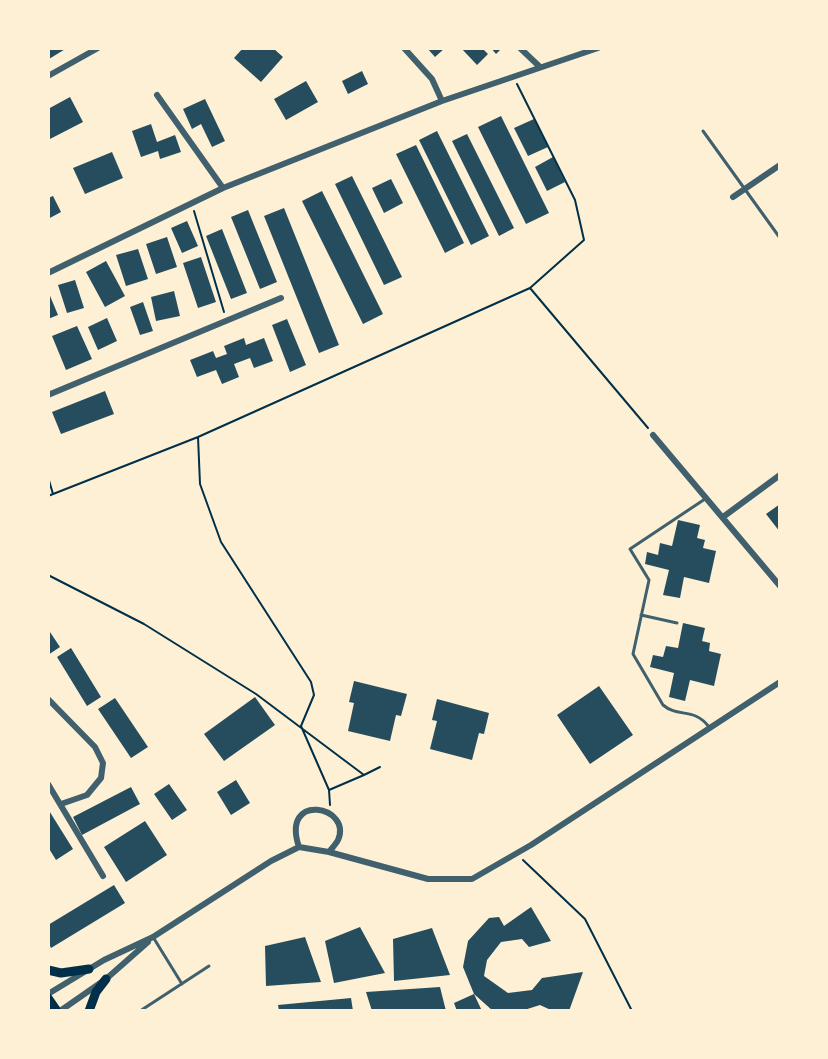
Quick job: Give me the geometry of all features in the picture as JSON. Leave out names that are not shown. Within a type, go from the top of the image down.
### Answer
[{"type":"main road","points":[[48,970],[61,973],[89,969]]},
{"type":"main road","points":[[89,1011],[96,992],[106,979]]},
{"type":"main road","points":[[48,996],[59,1011]]},
{"type":"street","points":[[48,76],[98,48]]},
{"type":"street","points":[[404,48],[432,79],[442,101]]},
{"type":"street","points":[[48,273],[223,188],[442,101],[598,48]]},
{"type":"street","points":[[522,49],[540,67]]},
{"type":"street","points":[[157,95],[223,188]]},
{"type":"street","points":[[733,197],[780,165]]},
{"type":"street","points":[[48,395],[281,298]]},
{"type":"street","points":[[653,435],[780,586]]},
{"type":"street","points":[[723,517],[780,475]]},
{"type":"street","points":[[48,996],[89,969],[153,937],[271,861],[299,848],[329,852],[428,879],[472,879],[516,853],[780,682]]},
{"type":"street","points":[[48,699],[95,747],[103,763],[101,778],[87,795],[61,804]]},
{"type":"street","points":[[48,784],[103,876]]},
{"type":"street","points":[[299,848],[294,832],[295,826],[303,814],[316,809],[330,813],[336,819],[338,840],[329,852]]},
{"type":"street","points":[[59,1011],[106,979],[153,937]]},
{"type":"lane","points":[[704,131],[780,238]]},
{"type":"lane","points":[[706,498],[630,549],[649,580],[633,654],[667,708],[698,716],[710,728]]},
{"type":"lane","points":[[641,615],[677,623]]},
{"type":"lane","points":[[153,937],[182,984]]},
{"type":"lane","points":[[140,1011],[209,966]]},
{"type":"path","points":[[48,496],[198,437],[530,288],[584,240],[575,200],[513,76]]},
{"type":"path","points":[[191,203],[226,321]]},
{"type":"path","points":[[530,288],[653,435]]},
{"type":"path","points":[[198,437],[200,484],[221,542],[311,682],[314,695],[301,726],[329,790],[330,813]]},
{"type":"path","points":[[48,477],[53,494]]},
{"type":"path","points":[[48,575],[144,624],[256,694],[364,775]]},
{"type":"path","points":[[329,790],[380,767]]},
{"type":"path","points":[[516,853],[585,919],[632,1011]]},
{"type":"building","points":[[48,48],[67,48],[49,59]]},
{"type":"building","points":[[243,48],[273,48],[283,57],[261,82],[234,58]]},
{"type":"building","points":[[427,48],[445,48],[435,57]]},
{"type":"building","points":[[461,48],[482,48],[488,54],[477,65]]},
{"type":"building","points":[[491,48],[502,48],[496,54]]},
{"type":"building","points":[[362,71],[368,84],[348,94],[342,81]]},
{"type":"building","points":[[306,81],[318,102],[286,120],[274,99]]},
{"type":"building","points":[[70,97],[83,122],[48,140],[48,109]]},
{"type":"building","points":[[205,99],[225,141],[212,147],[201,124],[192,129],[183,109]]},
{"type":"building","points":[[501,116],[549,213],[526,224],[478,127]]},
{"type":"building","points":[[534,119],[548,147],[528,156],[514,128]]},
{"type":"building","points":[[151,124],[157,142],[175,135],[181,152],[160,159],[158,151],[141,157],[132,131]]},
{"type":"building","points":[[437,131],[489,236],[471,245],[419,140]]},
{"type":"building","points":[[467,134],[514,228],[499,236],[452,141]]},
{"type":"building","points":[[416,145],[464,243],[445,253],[396,154]]},
{"type":"building","points":[[112,152],[123,178],[85,194],[73,168]]},
{"type":"building","points":[[553,157],[565,182],[547,191],[535,167]]},
{"type":"building","points":[[352,176],[402,277],[384,285],[335,184]]},
{"type":"building","points":[[391,179],[403,203],[384,213],[372,188]]},
{"type":"building","points":[[322,191],[383,314],[363,324],[302,201]]},
{"type":"building","points":[[53,196],[61,212],[48,219],[48,198]]},
{"type":"building","points":[[284,208],[339,345],[319,353],[264,216]]},
{"type":"building","points":[[248,210],[277,282],[260,289],[231,217]]},
{"type":"building","points":[[187,221],[198,246],[182,253],[171,228]]},
{"type":"building","points":[[222,229],[247,293],[231,299],[206,236]]},
{"type":"building","points":[[167,237],[177,267],[156,274],[146,244]]},
{"type":"building","points":[[138,249],[148,279],[126,286],[116,255]]},
{"type":"building","points":[[201,257],[216,302],[198,308],[183,263]]},
{"type":"building","points":[[106,261],[125,296],[105,307],[86,272]]},
{"type":"building","points":[[75,280],[84,308],[67,313],[58,285]]},
{"type":"building","points":[[48,291],[58,315],[48,319]]},
{"type":"building","points":[[174,291],[180,316],[156,321],[151,297]]},
{"type":"building","points":[[143,302],[153,331],[140,335],[130,307]]},
{"type":"building","points":[[107,318],[117,341],[98,350],[88,327]]},
{"type":"building","points":[[287,319],[306,365],[290,372],[272,325]]},
{"type":"building","points":[[77,326],[92,359],[66,370],[52,336]]},
{"type":"building","points":[[244,338],[246,345],[264,338],[273,361],[254,368],[250,358],[234,364],[239,377],[222,384],[216,370],[197,377],[190,360],[213,351],[216,358],[227,354],[224,346]]},
{"type":"building","points":[[105,391],[114,414],[61,434],[52,412]]},
{"type":"building","points":[[780,504],[780,532],[766,514]]},
{"type":"building","points":[[678,520],[700,525],[697,538],[705,540],[703,548],[716,551],[709,583],[684,577],[680,598],[663,595],[669,570],[645,564],[647,552],[658,555],[660,543],[672,546]]},
{"type":"building","points":[[683,623],[705,628],[702,641],[710,643],[709,651],[721,654],[714,686],[690,680],[685,701],[669,697],[674,673],[650,667],[653,655],[663,657],[666,646],[678,648]]},
{"type":"building","points":[[48,629],[60,647],[48,655]]},
{"type":"building","points":[[71,648],[101,697],[87,706],[57,657]]},
{"type":"building","points":[[354,681],[407,694],[401,716],[396,715],[390,741],[348,731],[354,703],[349,702]]},
{"type":"building","points":[[599,686],[633,735],[590,764],[557,715]]},
{"type":"building","points":[[255,697],[275,725],[224,761],[204,734]]},
{"type":"building","points":[[115,698],[148,747],[131,758],[98,709]]},
{"type":"building","points":[[437,699],[489,713],[484,734],[479,733],[472,760],[430,749],[437,721],[432,720]]},
{"type":"building","points":[[236,780],[250,803],[231,815],[217,792]]},
{"type":"building","points":[[169,784],[187,810],[172,820],[154,794]]},
{"type":"building","points":[[131,787],[140,804],[82,835],[73,817]]},
{"type":"building","points":[[48,809],[73,849],[56,860],[48,847]]},
{"type":"building","points":[[145,821],[167,855],[126,882],[104,847]]},
{"type":"building","points":[[114,885],[125,903],[51,948],[48,942],[48,925]]},
{"type":"building","points":[[531,907],[551,941],[529,947],[522,939],[501,942],[487,960],[484,976],[508,993],[532,990],[542,978],[583,972],[569,1011],[553,1011],[540,1005],[521,1011],[493,1011],[474,994],[463,967],[468,941],[489,918],[499,917],[504,926]]},
{"type":"building","points":[[360,927],[385,973],[334,983],[325,941]]},
{"type":"building","points":[[432,928],[450,975],[394,981],[393,939]]},
{"type":"building","points":[[305,937],[321,982],[266,986],[265,946]]},
{"type":"building","points":[[440,987],[446,1011],[372,1011],[366,992]]},
{"type":"building","points":[[474,994],[482,1011],[457,1011],[454,1003]]},
{"type":"building","points":[[351,998],[353,1011],[279,1011],[278,1005]]}]
